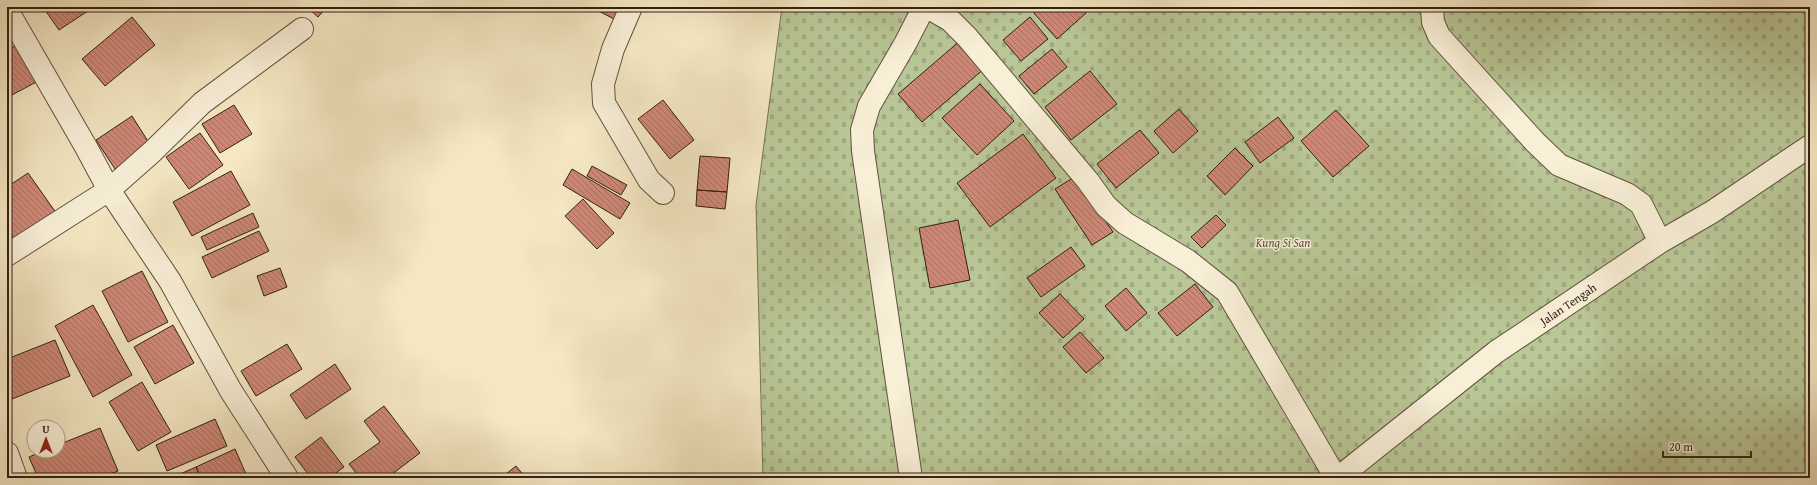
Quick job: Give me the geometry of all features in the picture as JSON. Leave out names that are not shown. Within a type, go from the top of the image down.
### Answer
[{"type":"street","points":[[631,7],[613,49],[603,84],[604,103],[649,180],[663,193]]},
{"type":"street","points":[[911,478],[863,151],[862,130],[869,106],[905,44],[924,7]]},
{"type":"street","points":[[927,7],[950,20],[967,37],[1088,181],[1106,206],[1124,223],[1188,261],[1227,292],[1337,478]]},
{"type":"street","points":[[1432,7],[1434,22],[1439,36],[1534,142],[1559,165],[1627,194],[1641,204],[1660,242]]},
{"type":"street","points":[[7,10],[109,190],[170,281],[231,391],[287,478]]},
{"type":"street","points":[[7,255],[109,190],[152,152],[202,103],[302,30]]},
{"type":"street","name":"Jalan Tengah","points":[[1337,478],[1496,352],[1660,242],[1712,212],[1810,146]]},
{"type":"street","points":[[7,453],[16,478]]},
{"type":"green space","name":"Kung Si San","points":[[782,7],[1810,7],[1810,478],[763,478],[756,205]]},
{"type":"building","points":[[43,7],[94,7],[59,30]]},
{"type":"building","points":[[307,7],[327,7],[318,17]]},
{"type":"building","points":[[591,7],[621,7],[614,19]]},
{"type":"building","points":[[1040,7],[1081,7],[1086,13],[1057,39],[1034,13]]},
{"type":"building","points":[[132,17],[155,45],[105,86],[82,59]]},
{"type":"building","points":[[1030,17],[1048,39],[1021,61],[1003,40]]},
{"type":"building","points":[[961,40],[985,68],[922,122],[898,94]]},
{"type":"building","points":[[23,42],[42,79],[8,97],[7,50]]},
{"type":"building","points":[[1052,49],[1067,67],[1034,94],[1019,76]]},
{"type":"building","points":[[1090,71],[1117,104],[1071,140],[1045,107]]},
{"type":"building","points":[[980,84],[1014,121],[977,155],[942,118]]},
{"type":"building","points":[[663,100],[694,140],[670,159],[638,119]]},
{"type":"building","points":[[234,105],[252,134],[220,153],[202,124]]},
{"type":"building","points":[[1179,109],[1198,131],[1173,153],[1154,131]]},
{"type":"building","points":[[1336,110],[1369,146],[1333,177],[1301,141]]},
{"type":"building","points":[[132,116],[151,146],[115,169],[96,140]]},
{"type":"building","points":[[1278,117],[1294,138],[1260,163],[1245,142]]},
{"type":"building","points":[[1140,130],[1159,153],[1116,188],[1097,164]]},
{"type":"building","points":[[200,133],[223,165],[189,189],[166,157]]},
{"type":"building","points":[[1023,134],[1056,178],[990,227],[957,183]]},
{"type":"building","points":[[1235,148],[1253,166],[1225,195],[1207,176]]},
{"type":"building","points":[[700,156],[730,158],[727,192],[697,190]]},
{"type":"building","points":[[592,166],[627,185],[621,195],[587,176]]},
{"type":"building","points":[[572,169],[630,203],[620,219],[563,185]]},
{"type":"building","points":[[231,171],[250,205],[192,236],[173,202]]},
{"type":"building","points":[[28,173],[59,217],[18,244],[7,229],[7,187]]},
{"type":"building","points":[[1076,176],[1113,232],[1092,245],[1055,189]]},
{"type":"building","points":[[697,190],[727,192],[725,209],[696,206]]},
{"type":"building","points":[[583,199],[614,233],[597,249],[565,216]]},
{"type":"building","points":[[253,213],[259,227],[207,250],[201,237]]},
{"type":"building","points":[[1216,215],[1226,225],[1202,248],[1191,237]]},
{"type":"building","points":[[958,220],[970,280],[930,288],[919,228]]},
{"type":"building","points":[[259,231],[269,251],[212,278],[202,257]]},
{"type":"building","points":[[1071,247],[1085,266],[1041,297],[1027,278]]},
{"type":"building","points":[[280,268],[287,287],[264,296],[257,276]]},
{"type":"building","points":[[142,271],[168,322],[128,342],[102,291]]},
{"type":"building","points":[[1195,284],[1213,307],[1177,336],[1158,313]]},
{"type":"building","points":[[1126,288],[1147,313],[1126,331],[1105,306]]},
{"type":"building","points":[[1060,294],[1084,319],[1063,338],[1039,313]]},
{"type":"building","points":[[93,305],[132,375],[93,397],[55,326]]},
{"type":"building","points":[[173,325],[194,363],[155,384],[134,347]]},
{"type":"building","points":[[1080,332],[1104,358],[1086,373],[1063,347]]},
{"type":"building","points":[[55,340],[70,376],[7,401],[7,359]]},
{"type":"building","points":[[287,344],[302,369],[256,396],[241,371]]},
{"type":"building","points":[[335,364],[351,389],[306,419],[290,395]]},
{"type":"building","points":[[142,382],[171,432],[138,451],[109,402]]},
{"type":"building","points":[[384,406],[420,453],[387,478],[360,478],[349,464],[380,442],[364,421]]},
{"type":"building","points":[[215,419],[227,446],[167,471],[156,445]]},
{"type":"building","points":[[100,428],[118,471],[100,478],[38,478],[30,459],[66,459],[66,442]]},
{"type":"building","points":[[321,437],[344,467],[329,478],[311,478],[295,457]]},
{"type":"building","points":[[235,449],[246,474],[238,478],[201,478],[196,467]]},
{"type":"building","points":[[516,466],[526,478],[501,478]]},
{"type":"building","points":[[196,467],[201,478],[171,478]]}]
